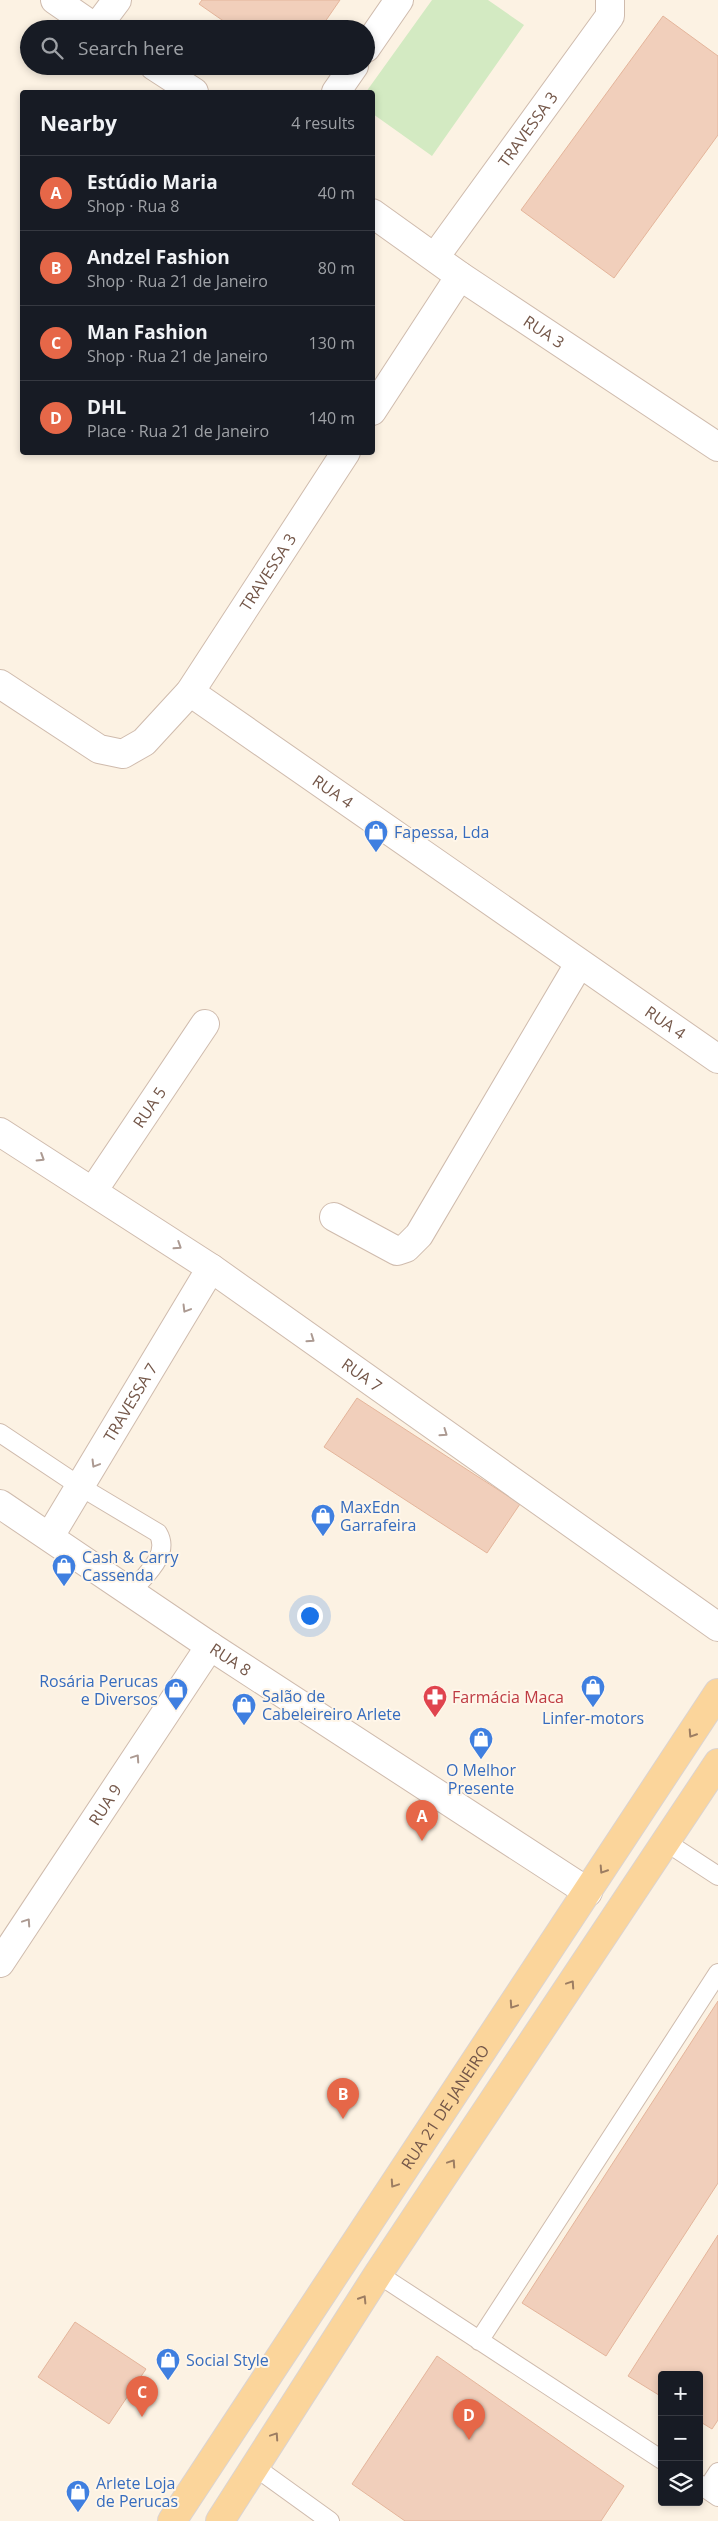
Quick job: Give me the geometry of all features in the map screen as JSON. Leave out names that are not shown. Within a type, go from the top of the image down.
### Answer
[{"type":"main road","name":"RUA 21 DE JANEIRO","points":[[172,2521],[718,1693]]},
{"type":"main road","points":[[220,2521],[303,2395],[378,2274],[718,1763]]},
{"type":"street","points":[[55,0],[84,20]]},
{"type":"street","points":[[102,20],[116,0]]},
{"type":"street","points":[[375,35],[399,0]]},
{"type":"street","name":"TRAVESSA 3","points":[[435,257],[610,16],[616,1]]},
{"type":"street","points":[[168,75],[191,90]]},
{"type":"street","points":[[337,90],[348,75]]},
{"type":"street","name":"RUA 3","points":[[375,215],[460,276],[718,447]]},
{"type":"street","points":[[375,406],[460,276]]},
{"type":"street","name":"TRAVESSA 3","points":[[190,692],[344,455]]},
{"type":"street","points":[[0,684],[99,749],[123,754],[144,742],[190,692]]},
{"type":"street","name":"RUA 4","points":[[190,692],[718,1059]]},
{"type":"street","points":[[334,1217],[397,1251],[406,1248],[419,1235],[579,964]]},
{"type":"street","name":"RUA 5","points":[[92,1190],[205,1024]]},
{"type":"street","name":"RUA 7","points":[[0,1132],[211,1268],[718,1627]]},
{"type":"street","name":"TRAVESSA 7","points":[[50,1536],[211,1268]]},
{"type":"street","name":"RUA 8","points":[[0,1504],[210,1646],[588,1892]]},
{"type":"street","name":"RUA 9","points":[[0,1963],[210,1646]]},
{"type":"lane","points":[[0,1433],[81,1487],[158,1533],[164,1542],[162,1554],[131,1592]]},
{"type":"lane","points":[[666,1842],[718,1876]]},
{"type":"lane","points":[[479,2341],[718,1974]]},
{"type":"lane","points":[[378,2274],[658,2457]]},
{"type":"lane","points":[[255,2467],[330,2521]]},
{"type":"lane","points":[[708,2490],[718,2472]]},
{"type":"green space","points":[[432,0],[488,0],[524,25],[432,156],[375,115],[375,90],[367,90]]},
{"type":"building","points":[[202,0],[340,0],[326,20],[222,20],[199,4]]},
{"type":"building","points":[[663,16],[718,56],[718,135],[614,278],[521,210]]},
{"type":"building","points":[[357,1398],[520,1504],[487,1553],[324,1447]]},
{"type":"building","points":[[718,2001],[718,2183],[606,2356],[522,2303]]},
{"type":"building","points":[[718,2235],[718,2420],[712,2429],[703,2423],[703,2371],[658,2371],[658,2395],[628,2376]]},
{"type":"building","points":[[75,2322],[146,2369],[109,2424],[38,2377]]},
{"type":"building","points":[[437,2356],[624,2486],[601,2521],[405,2521],[352,2484]]},
{"type":"place","name":"Fapessa, Lda","points":[[376,853]]},
{"type":"place","name":"MaxEdn Garrafeira","points":[[323,1537]]},
{"type":"place","name":"Cash & Carry Cassenda","points":[[64,1587]]},
{"type":"place","name":"Linfer-motors","points":[[593,1708]]},
{"type":"place","name":"Rosária Perucas e Diversos","points":[[176,1711]]},
{"type":"place","name":"Farmácia Maca","points":[[435,1718]]},
{"type":"place","name":"Salão de Cabeleireiro Arlete","points":[[244,1726]]},
{"type":"place","name":"O Melhor Presente","points":[[481,1760]]},
{"type":"place","name":"Estúdio Maria","points":[[422,1841]]},
{"type":"place","name":"Andzel Fashion","points":[[343,2119]]},
{"type":"place","name":"Social Style","points":[[168,2381]]},
{"type":"place","name":"Man Fashion","points":[[142,2417]]},
{"type":"place","name":"DHL","points":[[469,2440]]},
{"type":"place","name":"Arlete Loja de Perucas","points":[[78,2513]]}]
